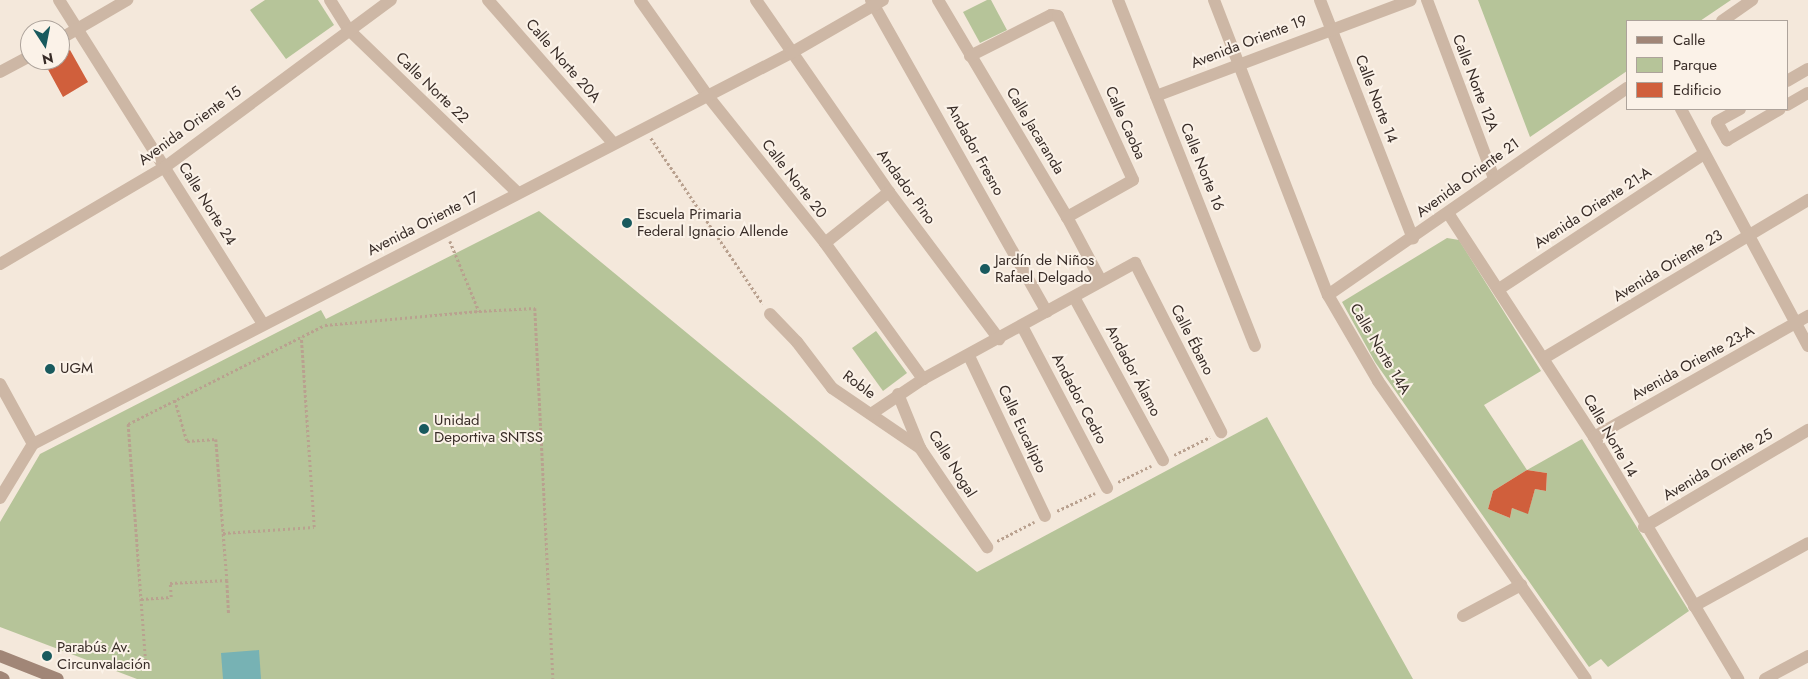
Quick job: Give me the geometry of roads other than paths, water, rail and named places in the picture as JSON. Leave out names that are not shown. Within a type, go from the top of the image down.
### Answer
[{"type":"main road","points":[[0,656],[58,679]]},
{"type":"main road","points":[[0,677],[4,679]]},
{"type":"street","name":"Calle Norte 24","points":[[59,0],[263,324]]},
{"type":"street","points":[[70,34],[127,0]]},
{"type":"street","name":"Calle Norte 22","points":[[330,0],[348,29],[518,193]]},
{"type":"street","name":"Avenida Oriente 15","points":[[0,264],[165,167],[348,29],[391,0]]},
{"type":"street","name":"Calle Norte 20A","points":[[488,0],[614,144]]},
{"type":"street","name":"Calle Norte 20","points":[[640,0],[707,95],[825,243],[923,379]]},
{"type":"street","name":"Andador Pino","points":[[756,0],[889,192],[999,339]]},
{"type":"street","name":"Calle Jacaranda","points":[[938,0],[1067,217],[1101,281]]},
{"type":"street","name":"Calle Norte 16","points":[[1118,0],[1256,346]]},
{"type":"street","name":"Calle Norte 14A","points":[[1214,0],[1240,63],[1328,295],[1378,381],[1586,679]]},
{"type":"street","name":"Calle Norte 14","points":[[1320,0],[1413,238]]},
{"type":"street","name":"Avenida Oriente 19","points":[[1156,96],[1331,28],[1411,0]]},
{"type":"street","name":"Calle Norte 12A","points":[[1427,0],[1494,178]]},
{"type":"street","points":[[1723,20],[1752,0]]},
{"type":"street","name":"Avenida Oriente 17","points":[[34,444],[263,324],[791,53],[876,1]]},
{"type":"street","name":"Andador Fresno","points":[[876,1],[1047,312]]},
{"type":"street","name":"Calle Caoba","points":[[970,56],[1055,13],[1132,180],[1067,217]]},
{"type":"street","points":[[0,72],[20,61]]},
{"type":"street","points":[[1788,104],[1806,94],[1790,79],[1808,68]]},
{"type":"street","name":"Avenida Oriente 21","points":[[1328,295],[1413,238],[1494,178],[1626,89]]},
{"type":"street","points":[[1682,110],[1808,346]]},
{"type":"street","points":[[1738,110],[1717,122],[1728,140],[1778,110]]},
{"type":"street","name":"Avenida Oriente 21-A","points":[[1499,289],[1704,154]]},
{"type":"street","points":[[825,243],[889,192]]},
{"type":"street","name":"Avenida Oriente 23","points":[[1544,358],[1808,200]]},
{"type":"street","name":"Calle Norte 14","points":[[1448,213],[1594,437],[1644,527],[1738,679]]},
{"type":"street","name":"Calle Ébano","points":[[1101,281],[1135,263],[1221,432]]},
{"type":"street","points":[[871,414],[898,394],[923,379],[969,356],[1101,281]]},
{"type":"street","name":"Andador Álamo","points":[[1074,297],[1163,460]]},
{"type":"street","name":"Roble","points":[[770,314],[797,342],[832,388],[920,448]]},
{"type":"street","name":"Avenida Oriente 23-A","points":[[1594,437],[1808,316]]},
{"type":"street","name":"Andador Cedro","points":[[1022,326],[1107,488]]},
{"type":"street","name":"Calle Eucalipto","points":[[969,356],[1045,516]]},
{"type":"street","points":[[0,384],[34,444],[0,498]]},
{"type":"street","name":"Calle Nogal","points":[[898,394],[920,448],[986,547]]},
{"type":"street","name":"Avenida Oriente 25","points":[[1644,527],[1808,430]]},
{"type":"street","points":[[1694,606],[1808,543]]},
{"type":"street","points":[[1463,616],[1521,585]]},
{"type":"street","points":[[1765,679],[1808,656]]},
{"type":"water","points":[[259,650],[261,679],[223,679],[221,653]]},
{"type":"place","name":"Escuela Primaria Federal Ignacio Allende","points":[[627,223]]},
{"type":"place","name":"Jardín de Niños Rafael Delgado","points":[[985,269]]},
{"type":"place","name":"UGM","points":[[50,369]]},
{"type":"place","name":"Unidad Deportiva SNTSS","points":[[424,429]]},
{"type":"place","name":"Parabús Av. Circunvalación","points":[[47,656]]}]
